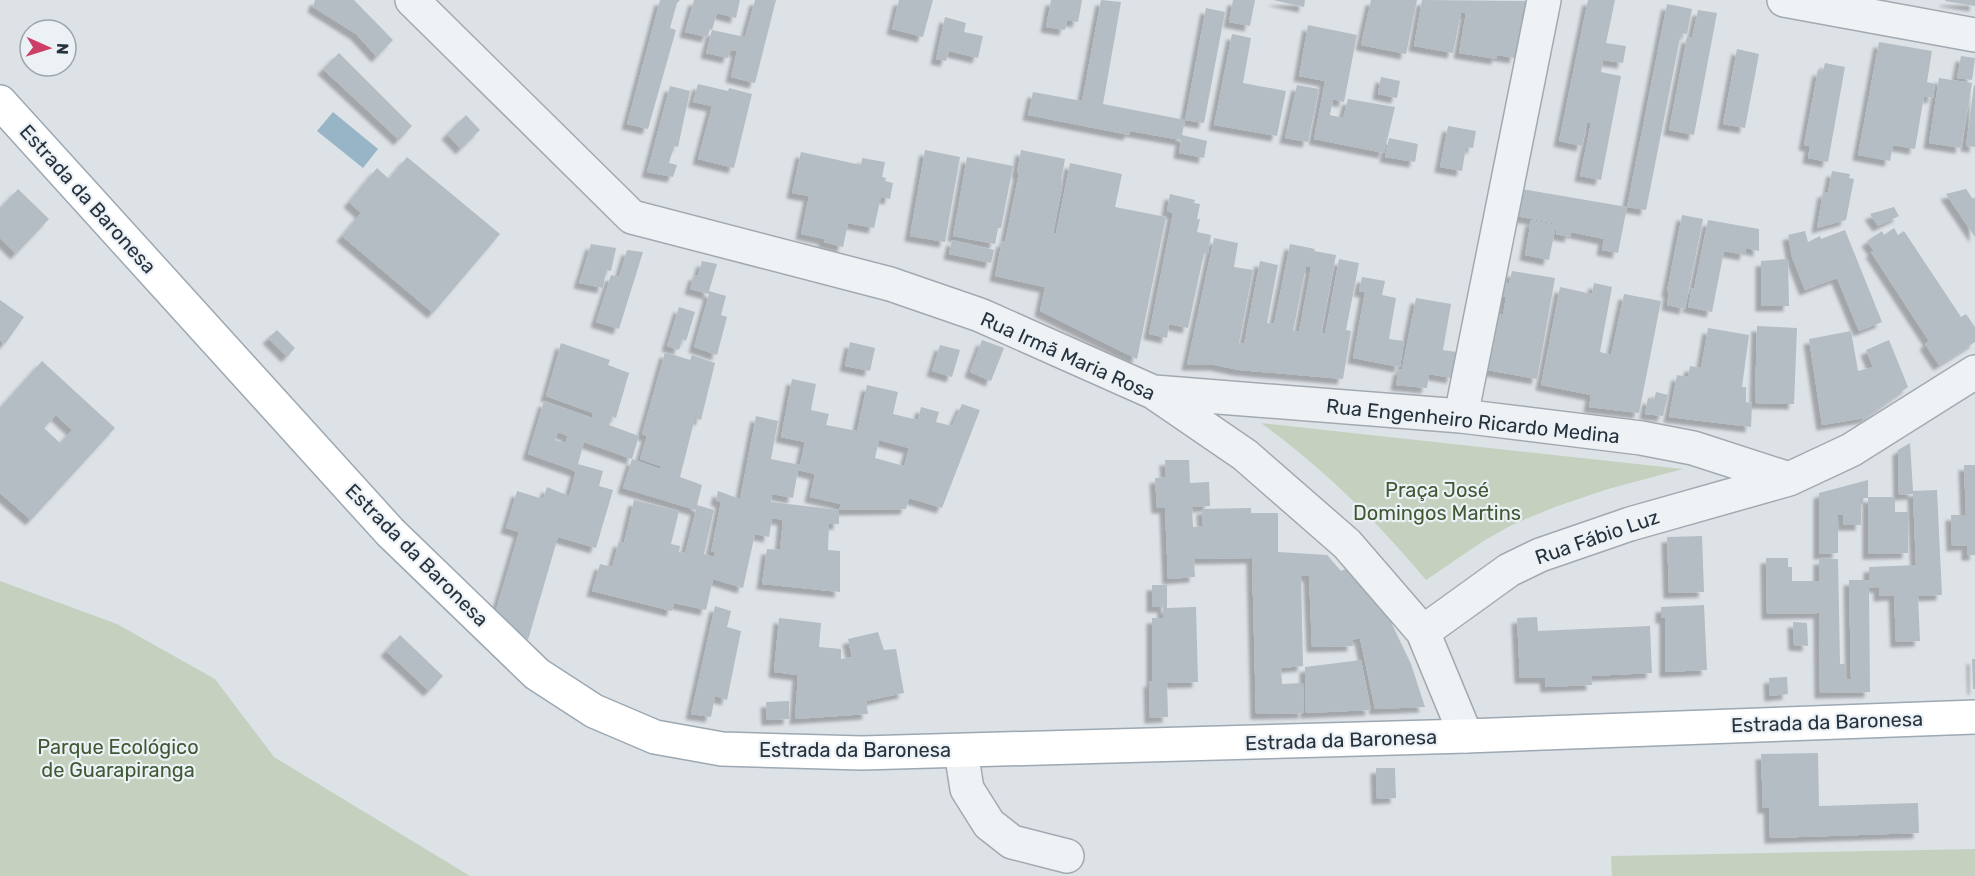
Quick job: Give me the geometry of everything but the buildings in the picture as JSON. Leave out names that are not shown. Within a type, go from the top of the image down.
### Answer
[{"type":"main road","name":"Estrada da Baronesa","points":[[0,102],[390,532],[537,674],[594,711],[655,737],[722,749],[862,753],[1466,736],[1975,717]]},
{"type":"street","name":"Rua Irmã Maria Rosa","points":[[412,0],[632,217],[890,284],[980,315],[1153,392],[1245,455],[1347,544],[1423,632],[1466,736]]},
{"type":"street","points":[[1461,416],[1544,0]]},
{"type":"street","points":[[1784,0],[1975,34]]},
{"type":"street","name":"Rua Fábio Luz","points":[[1423,632],[1509,570],[1540,555],[1630,524],[1789,479],[1851,450],[1975,372]]},
{"type":"street","name":"Rua Engenheiro Ricardo Medina","points":[[1153,392],[1461,416],[1651,440],[1693,448],[1789,479]]},
{"type":"street","points":[[961,751],[967,789],[989,824],[1012,842],[1067,856]]},
{"type":"green space","name":"Praça José Domingos Martins","points":[[1261,423],[1683,469],[1608,489],[1514,524],[1485,540],[1426,580],[1388,536],[1348,496],[1307,459]]},
{"type":"green space","name":"Parque Ecológico de Guarapiranga","points":[[0,581],[117,624],[215,679],[274,757],[470,876],[0,876]]},
{"type":"green space","points":[[1975,849],[1975,876],[1612,876],[1611,856]]},
{"type":"water","points":[[333,112],[378,149],[363,168],[317,131]]}]
